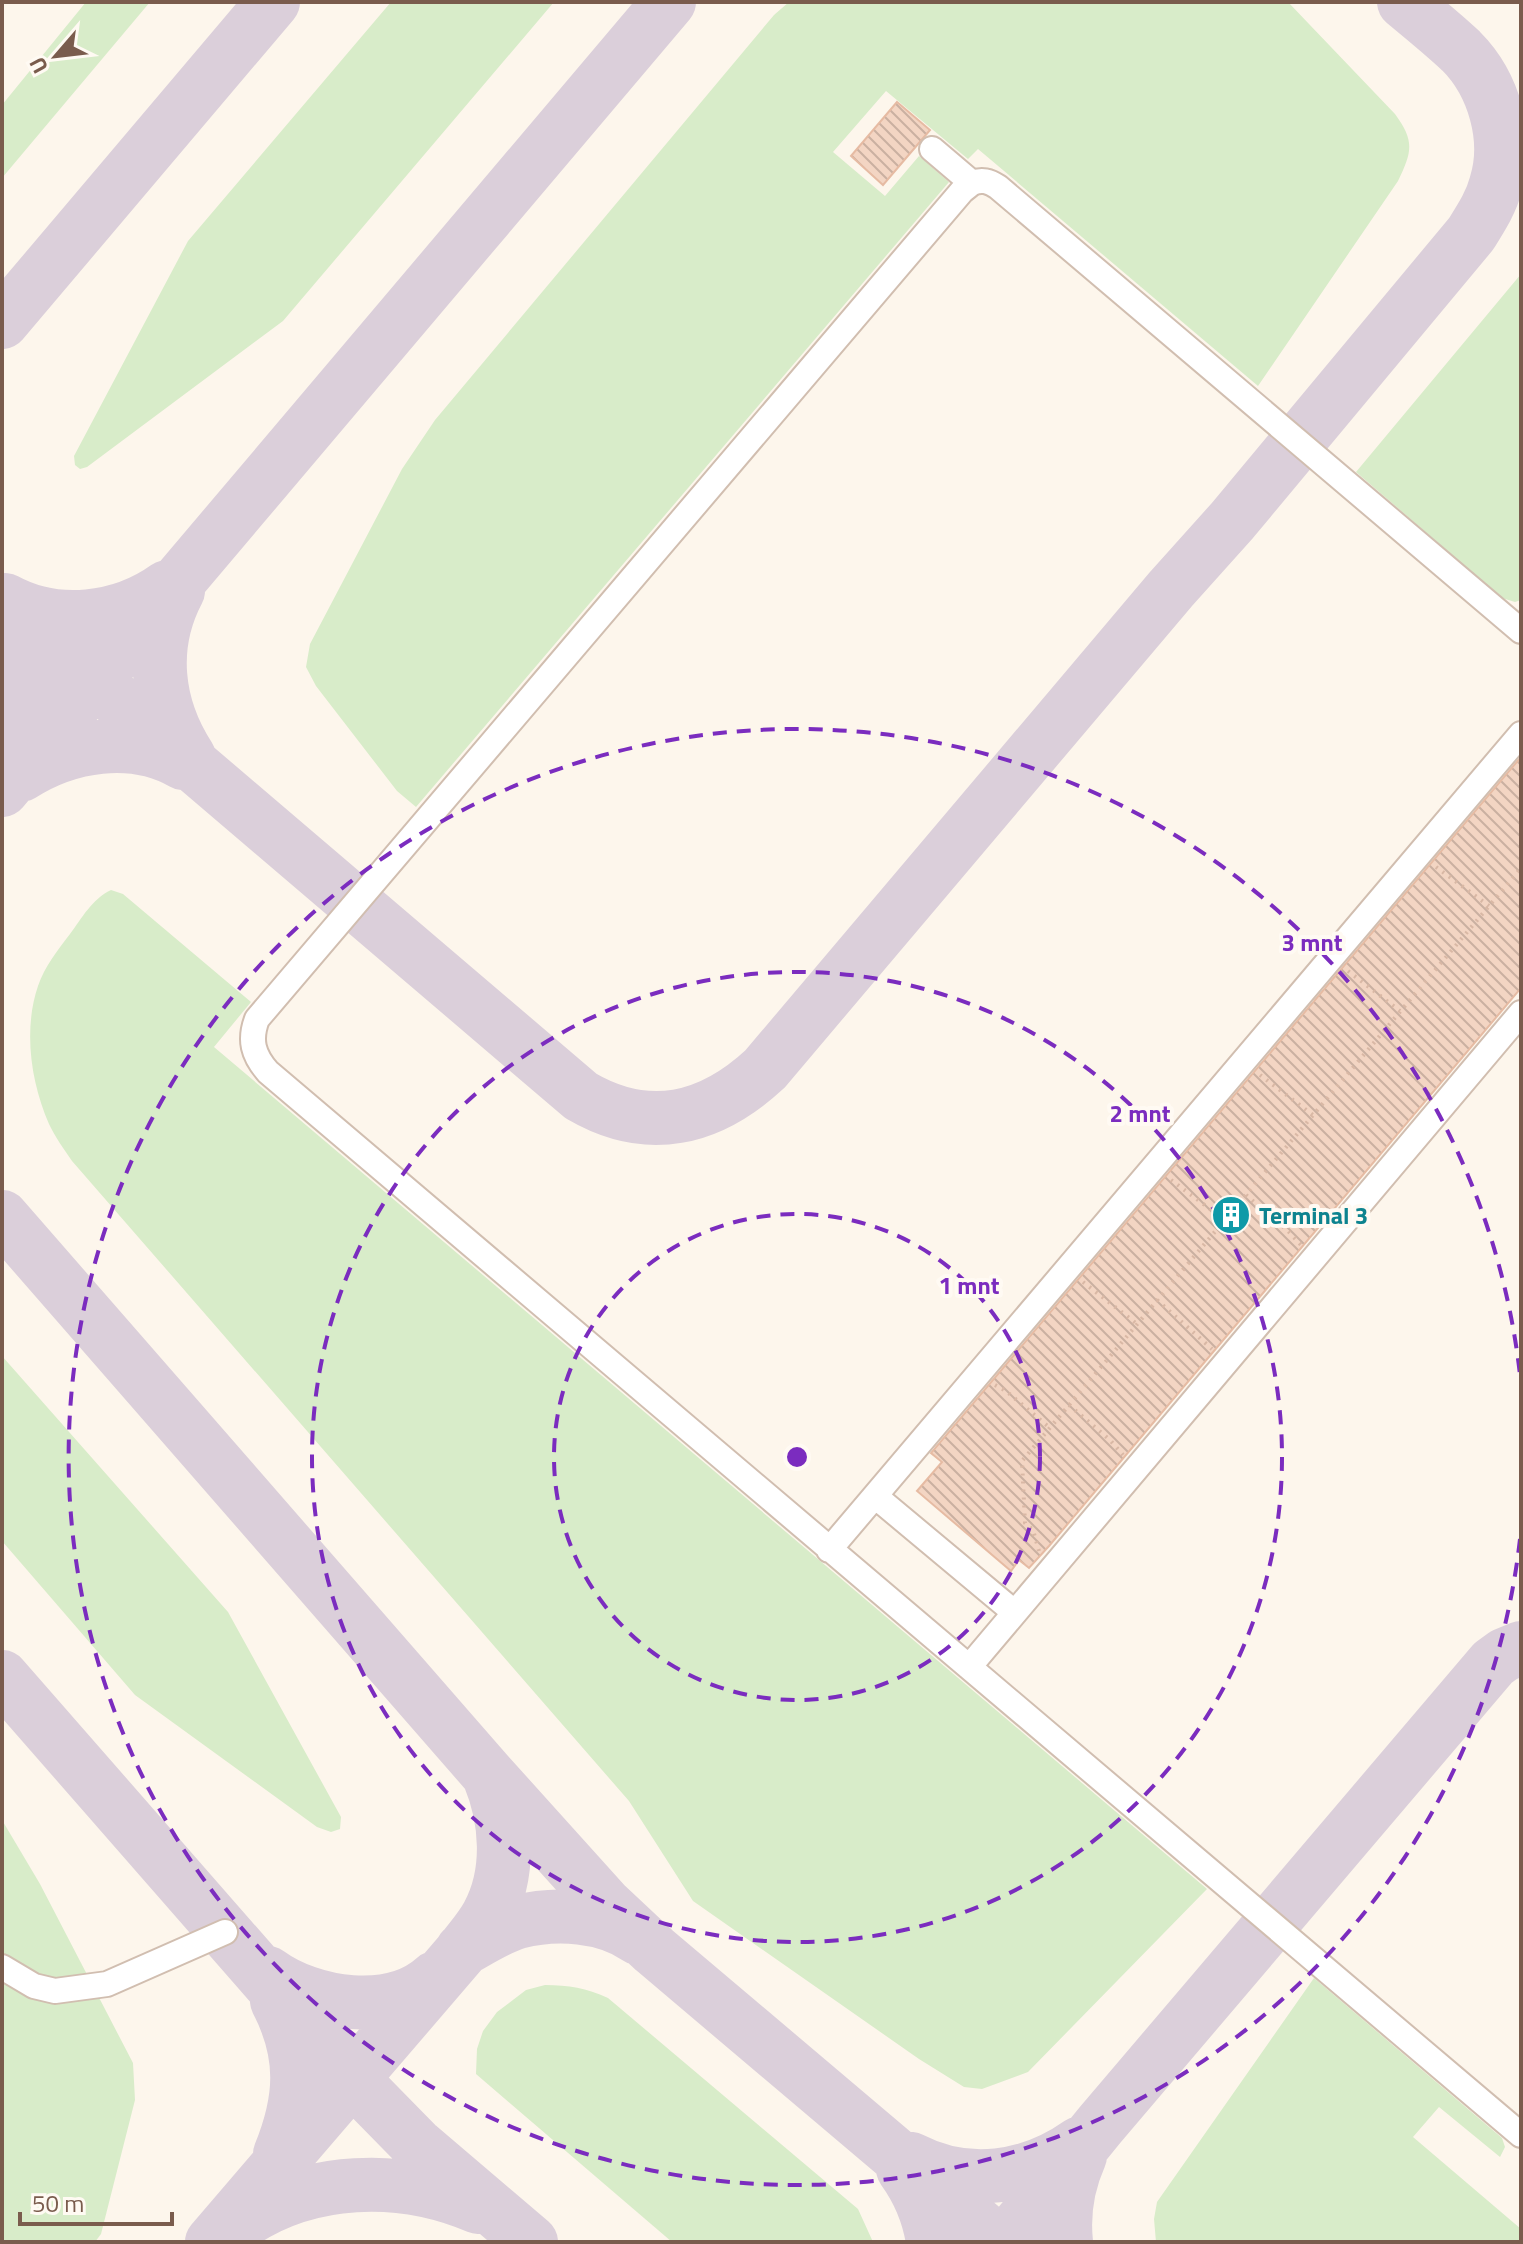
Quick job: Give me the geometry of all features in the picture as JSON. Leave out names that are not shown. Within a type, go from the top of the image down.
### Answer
[{"type":"lane","points":[[932,149],[972,183]]},
{"type":"lane","points":[[1521,631],[998,187],[989,181],[979,180],[962,191],[257,1019],[252,1031],[258,1060],[268,1072],[1521,2135]]},
{"type":"lane","points":[[829,1550],[1521,734]]},
{"type":"lane","points":[[969,1667],[1521,1013]]},
{"type":"lane","points":[[875,1496],[1014,1612]]},
{"type":"lane","points":[[2,1967],[34,1986],[55,1991],[107,1984],[225,1932]]},
{"type":"path","points":[[1431,863],[1489,906]]},
{"type":"path","points":[[1040,1556],[1033,1530],[1025,1523],[1022,1461],[1521,868]]},
{"type":"path","points":[[1343,966],[1400,1011]]},
{"type":"path","points":[[1255,1070],[1313,1115]]},
{"type":"path","points":[[1166,1176],[1225,1220]]},
{"type":"path","points":[[1246,1195],[1302,1247]]},
{"type":"path","points":[[1078,1278],[1137,1324]]},
{"type":"path","points":[[1157,1300],[1214,1351]]},
{"type":"path","points":[[990,1382],[1006,1391],[1050,1428]]},
{"type":"path","points":[[1069,1405],[1110,1440],[1124,1457]]},
{"type":"green space","points":[[86,2],[150,2],[2,178],[2,105]]},
{"type":"green space","points":[[391,2],[554,2],[283,321],[87,467],[80,469],[75,465],[74,456],[188,241]]},
{"type":"green space","points":[[789,2],[1288,2],[1395,114],[1408,139],[1406,162],[1398,181],[1258,386],[978,149],[968,159],[886,91],[833,152],[885,196],[919,156],[949,182],[416,807],[397,791],[316,686],[306,667],[310,644],[402,469],[435,420],[774,15]]},
{"type":"green space","points":[[1521,274],[1521,600],[1515,602],[1502,598],[1356,472]]},
{"type":"green space","points":[[111,890],[123,894],[251,1002],[214,1047],[1207,1889],[1028,2072],[982,2089],[964,2087],[693,1901],[629,1801],[72,1161],[51,1129],[38,1091],[31,1056],[33,1003],[38,986],[56,953],[88,909]]},
{"type":"green space","points":[[2,1356],[228,1612],[341,1817],[340,1829],[331,1832],[317,1827],[135,1695],[2,1541]]},
{"type":"green space","points":[[2,1820],[40,1884],[133,2063],[135,2100],[101,2234],[95,2242],[2,2242]]},
{"type":"green space","points":[[1314,1978],[1502,2138],[1505,2147],[1500,2157],[1439,2107],[1413,2137],[1521,2229],[1521,2242],[1156,2242],[1154,2219],[1157,2202]]},
{"type":"green space","points":[[545,1985],[577,1988],[608,1998],[858,2209],[873,2242],[672,2242],[476,2074],[477,2049],[483,2031],[497,2012],[526,1990]]},
{"type":"building","points":[[897,102],[930,130],[883,185],[851,156]]},
{"type":"building","name":"Terminal 3","points":[[1521,757],[1521,988],[1049,1546],[1029,1568],[1019,1560],[1011,1571],[917,1491],[942,1462],[931,1453]]},
{"type":"taxiway","points":[[2,322],[273,2]]},
{"type":"taxiway","points":[[2,790],[669,2]]},
{"type":"taxiway","points":[[2,602],[581,1096],[606,1108],[654,1118],[700,1110],[722,1100],[765,1069],[1232,521],[1471,234],[1491,198],[1500,167],[1500,131],[1496,113],[1473,64],[1404,2]]},
{"type":"taxiway","points":[[5,600],[45,614],[88,616],[129,607],[167,587]]},
{"type":"taxiway","points":[[178,591],[163,633],[160,676],[169,717],[189,757]]},
{"type":"taxiway","points":[[2,611],[22,648],[30,688],[27,729],[14,769]]},
{"type":"taxiway","points":[[21,775],[59,756],[100,747],[143,748],[183,763]]},
{"type":"taxiway","points":[[2,1217],[606,1905],[654,1950],[999,2242]]},
{"type":"taxiway","points":[[1005,2242],[1100,2125],[1493,1663],[1521,1648]]},
{"type":"taxiway","points":[[2,1677],[365,2092],[416,2144],[531,2242]]},
{"type":"taxiway","points":[[212,2242],[462,1951],[485,1920],[500,1882],[504,1846],[500,1810],[489,1776]]},
{"type":"taxiway","points":[[462,1950],[518,1922],[548,1917],[596,1920],[638,1938]]},
{"type":"taxiway","points":[[268,1973],[307,1993],[352,2002],[397,1998],[435,1978]]},
{"type":"taxiway","points":[[277,2001],[292,2040],[297,2078],[293,2115],[280,2154]]},
{"type":"taxiway","points":[[911,2159],[954,2174],[997,2175],[1040,2165],[1080,2143]]},
{"type":"taxiway","points":[[1066,2242],[1067,2198],[1080,2156]]},
{"type":"taxiway","points":[[903,2169],[922,2204],[933,2242]]},
{"type":"taxiway","points":[[238,2225],[294,2197],[355,2185],[418,2189],[478,2207]]},
{"type":"place","name":"Terminal 3","points":[[1231,1215]]}]
